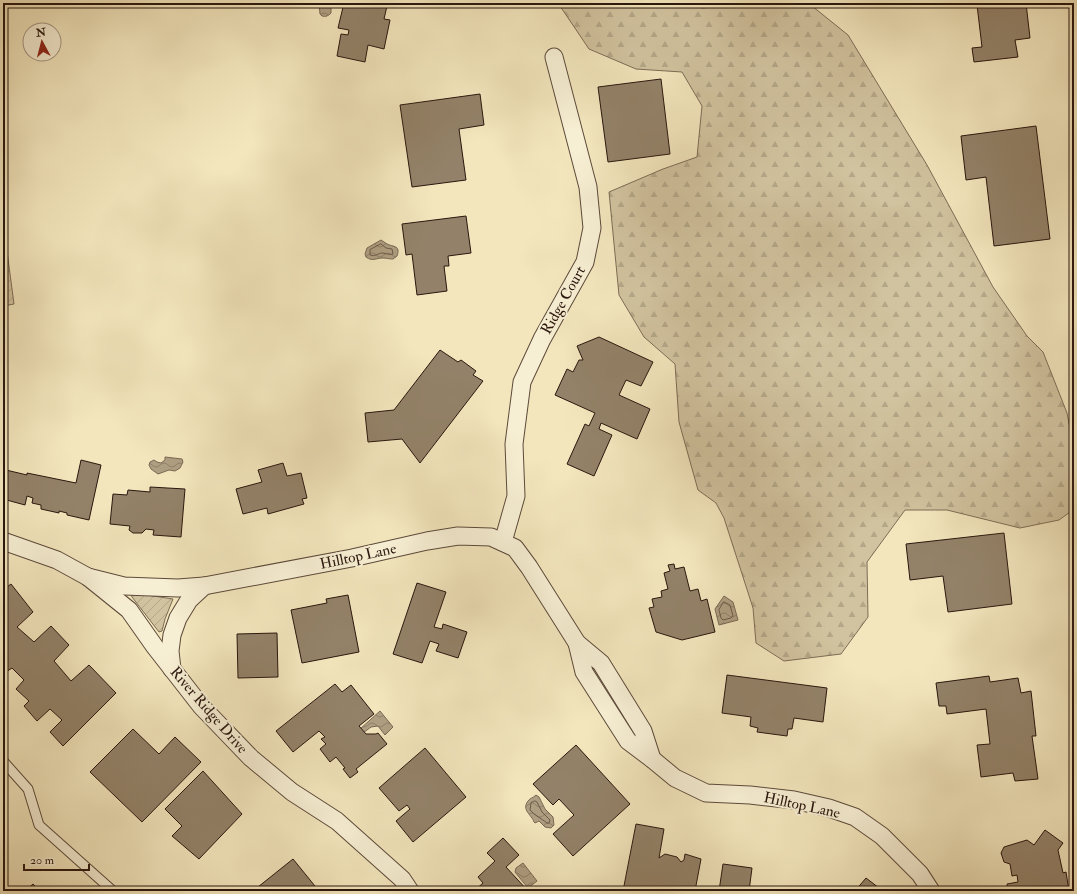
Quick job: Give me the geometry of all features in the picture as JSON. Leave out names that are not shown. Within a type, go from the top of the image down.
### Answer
[{"type":"street","name":"Ridge Court","points":[[503,542],[516,496],[514,444],[522,382],[542,339],[584,262],[592,228],[588,187],[554,57]]},
{"type":"street","name":"Hilltop Lane","points":[[88,577],[124,586],[178,588],[204,586],[352,558],[450,537],[491,537],[515,548],[529,567],[577,643],[601,663],[643,731],[652,759],[675,778],[706,792],[794,800],[829,808],[855,817],[882,836],[920,874],[931,891]]},
{"type":"street","name":"River Ridge Drive","points":[[3,542],[57,560],[88,577],[129,610],[201,706],[251,758],[292,792],[336,821],[402,879],[410,891]]},
{"type":"street","points":[[172,669],[170,651],[172,635],[178,618],[189,600],[204,586]]},
{"type":"lane","points":[[3,761],[28,789],[39,825],[113,891]]},
{"type":"green space","points":[[558,3],[691,3],[702,8],[756,3],[787,3],[812,6],[848,35],[927,165],[993,287],[1027,336],[1043,352],[1067,413],[1074,449],[1073,510],[1059,520],[1020,528],[947,510],[905,510],[867,562],[868,617],[841,654],[784,661],[756,643],[753,608],[724,518],[716,503],[698,490],[679,422],[675,364],[644,337],[619,295],[609,192],[663,169],[697,157],[702,106],[682,72],[636,69],[589,49]]},
{"type":"green space","points":[[3,221],[14,304],[3,306]]},
{"type":"green space","points":[[134,593],[173,599],[162,631],[159,632],[132,597],[131,594]]},
{"type":"green space","points":[[590,667],[594,669],[633,730],[634,734]]},
{"type":"water","points":[[319,3],[331,3],[331,13],[327,16],[322,16],[320,14]]},
{"type":"water","points":[[381,240],[397,248],[397,256],[393,259],[383,258],[372,260],[366,257],[365,254],[367,248]]},
{"type":"water","points":[[165,457],[182,459],[183,462],[180,468],[175,471],[169,470],[158,474],[151,469],[149,465],[150,462],[154,460],[161,463],[165,460]]},
{"type":"water","points":[[724,596],[733,602],[738,620],[719,625],[715,609]]},
{"type":"water","points":[[380,711],[393,727],[385,735],[378,726],[371,727],[363,733],[360,729]]},
{"type":"water","points":[[536,795],[539,797],[545,809],[553,817],[554,825],[551,828],[545,827],[539,821],[535,823],[526,810],[526,804],[528,801]]},
{"type":"water","points":[[523,863],[537,881],[528,888],[515,872],[516,868]]},
{"type":"building","points":[[344,3],[375,3],[387,6],[384,19],[390,20],[384,49],[368,45],[365,62],[337,56],[341,34],[348,35],[349,30],[338,28]]},
{"type":"building","points":[[990,3],[1026,3],[1030,38],[1015,40],[1018,57],[974,62],[972,48],[982,47],[977,5]]},
{"type":"building","points":[[661,79],[670,154],[608,162],[598,87]]},
{"type":"building","points":[[480,94],[484,125],[459,129],[466,180],[412,187],[400,105]]},
{"type":"building","points":[[1036,126],[1050,239],[994,246],[986,177],[966,180],[961,136]]},
{"type":"building","points":[[466,216],[471,253],[448,256],[449,266],[444,266],[447,291],[417,295],[412,254],[406,255],[402,224]]},
{"type":"building","points":[[599,337],[653,362],[641,386],[626,380],[619,395],[650,409],[637,439],[601,423],[599,429],[612,435],[594,476],[567,464],[585,424],[589,426],[595,413],[555,395],[567,369],[573,372],[579,360],[583,360],[577,346]]},
{"type":"building","points":[[440,350],[458,362],[461,360],[476,371],[473,375],[483,381],[420,463],[402,439],[368,442],[365,413],[394,410]]},
{"type":"building","points":[[81,460],[101,465],[89,520],[67,515],[67,513],[59,511],[59,513],[41,509],[41,505],[32,503],[33,498],[27,496],[25,505],[3,499],[3,484],[6,470],[76,483]]},
{"type":"building","points":[[283,463],[287,476],[301,473],[307,498],[302,499],[304,504],[268,514],[267,508],[243,514],[236,489],[262,482],[258,470]]},
{"type":"building","points":[[150,487],[185,489],[181,537],[153,535],[154,530],[146,529],[142,533],[133,533],[129,530],[130,526],[110,524],[113,494],[127,495],[128,490],[150,492]]},
{"type":"building","points":[[1004,533],[1012,604],[948,612],[943,576],[910,580],[906,544]]},
{"type":"building","points":[[674,564],[675,569],[684,567],[690,591],[698,589],[701,601],[707,599],[715,632],[682,640],[656,632],[649,608],[654,607],[652,599],[662,597],[661,591],[668,589],[664,573],[670,571],[668,565]]},
{"type":"building","points":[[417,583],[446,592],[434,627],[442,629],[443,624],[467,632],[458,658],[436,651],[439,644],[430,641],[422,663],[393,654]]},
{"type":"building","points":[[11,584],[33,612],[17,627],[34,642],[51,626],[69,645],[54,661],[71,681],[89,665],[116,693],[63,746],[50,732],[62,720],[50,709],[37,721],[24,706],[29,701],[16,689],[24,680],[12,668],[3,674],[3,590]]},
{"type":"building","points":[[348,595],[359,652],[302,663],[291,610],[327,603],[326,599]]},
{"type":"building","points":[[277,633],[278,677],[238,678],[237,634]]},
{"type":"building","points":[[727,675],[827,688],[823,722],[794,718],[792,729],[788,729],[787,736],[757,732],[758,728],[750,726],[751,717],[722,713]]},
{"type":"building","points":[[989,676],[990,682],[1018,678],[1021,693],[1031,691],[1036,736],[1032,736],[1038,779],[1015,781],[1013,773],[981,777],[977,745],[990,744],[986,709],[947,714],[946,706],[939,706],[936,683]]},
{"type":"building","points":[[335,684],[342,692],[351,685],[374,714],[359,726],[366,734],[378,733],[387,744],[356,769],[358,772],[350,778],[343,769],[345,768],[336,757],[330,762],[320,749],[326,744],[321,739],[325,737],[319,731],[293,752],[276,731]]},
{"type":"building","points":[[133,729],[159,754],[175,737],[201,762],[142,822],[90,772]]},
{"type":"building","points":[[576,745],[630,804],[573,856],[553,834],[574,815],[559,799],[553,805],[533,784]]},
{"type":"building","points":[[425,748],[466,797],[413,842],[396,821],[410,809],[407,805],[399,811],[379,788]]},
{"type":"building","points":[[203,771],[242,814],[199,859],[172,836],[182,826],[165,809]]},
{"type":"building","points":[[636,824],[664,829],[659,858],[665,854],[677,857],[681,862],[684,860],[685,854],[701,859],[695,891],[623,891]]},
{"type":"building","points":[[1045,830],[1063,843],[1058,850],[1063,873],[1066,872],[1069,891],[1008,891],[1007,884],[1018,882],[1017,875],[1012,876],[1010,864],[1004,862],[1001,853],[1004,847],[1027,840],[1034,845]]},
{"type":"building","points":[[503,838],[519,855],[506,867],[528,891],[474,891],[483,883],[478,877],[495,861],[487,853]]},
{"type":"building","points":[[293,859],[319,891],[253,891]]},
{"type":"building","points":[[723,864],[752,868],[749,891],[719,891]]},
{"type":"building","points":[[866,878],[883,891],[855,891]]},
{"type":"building","points":[[33,884],[40,891],[25,891]]}]
